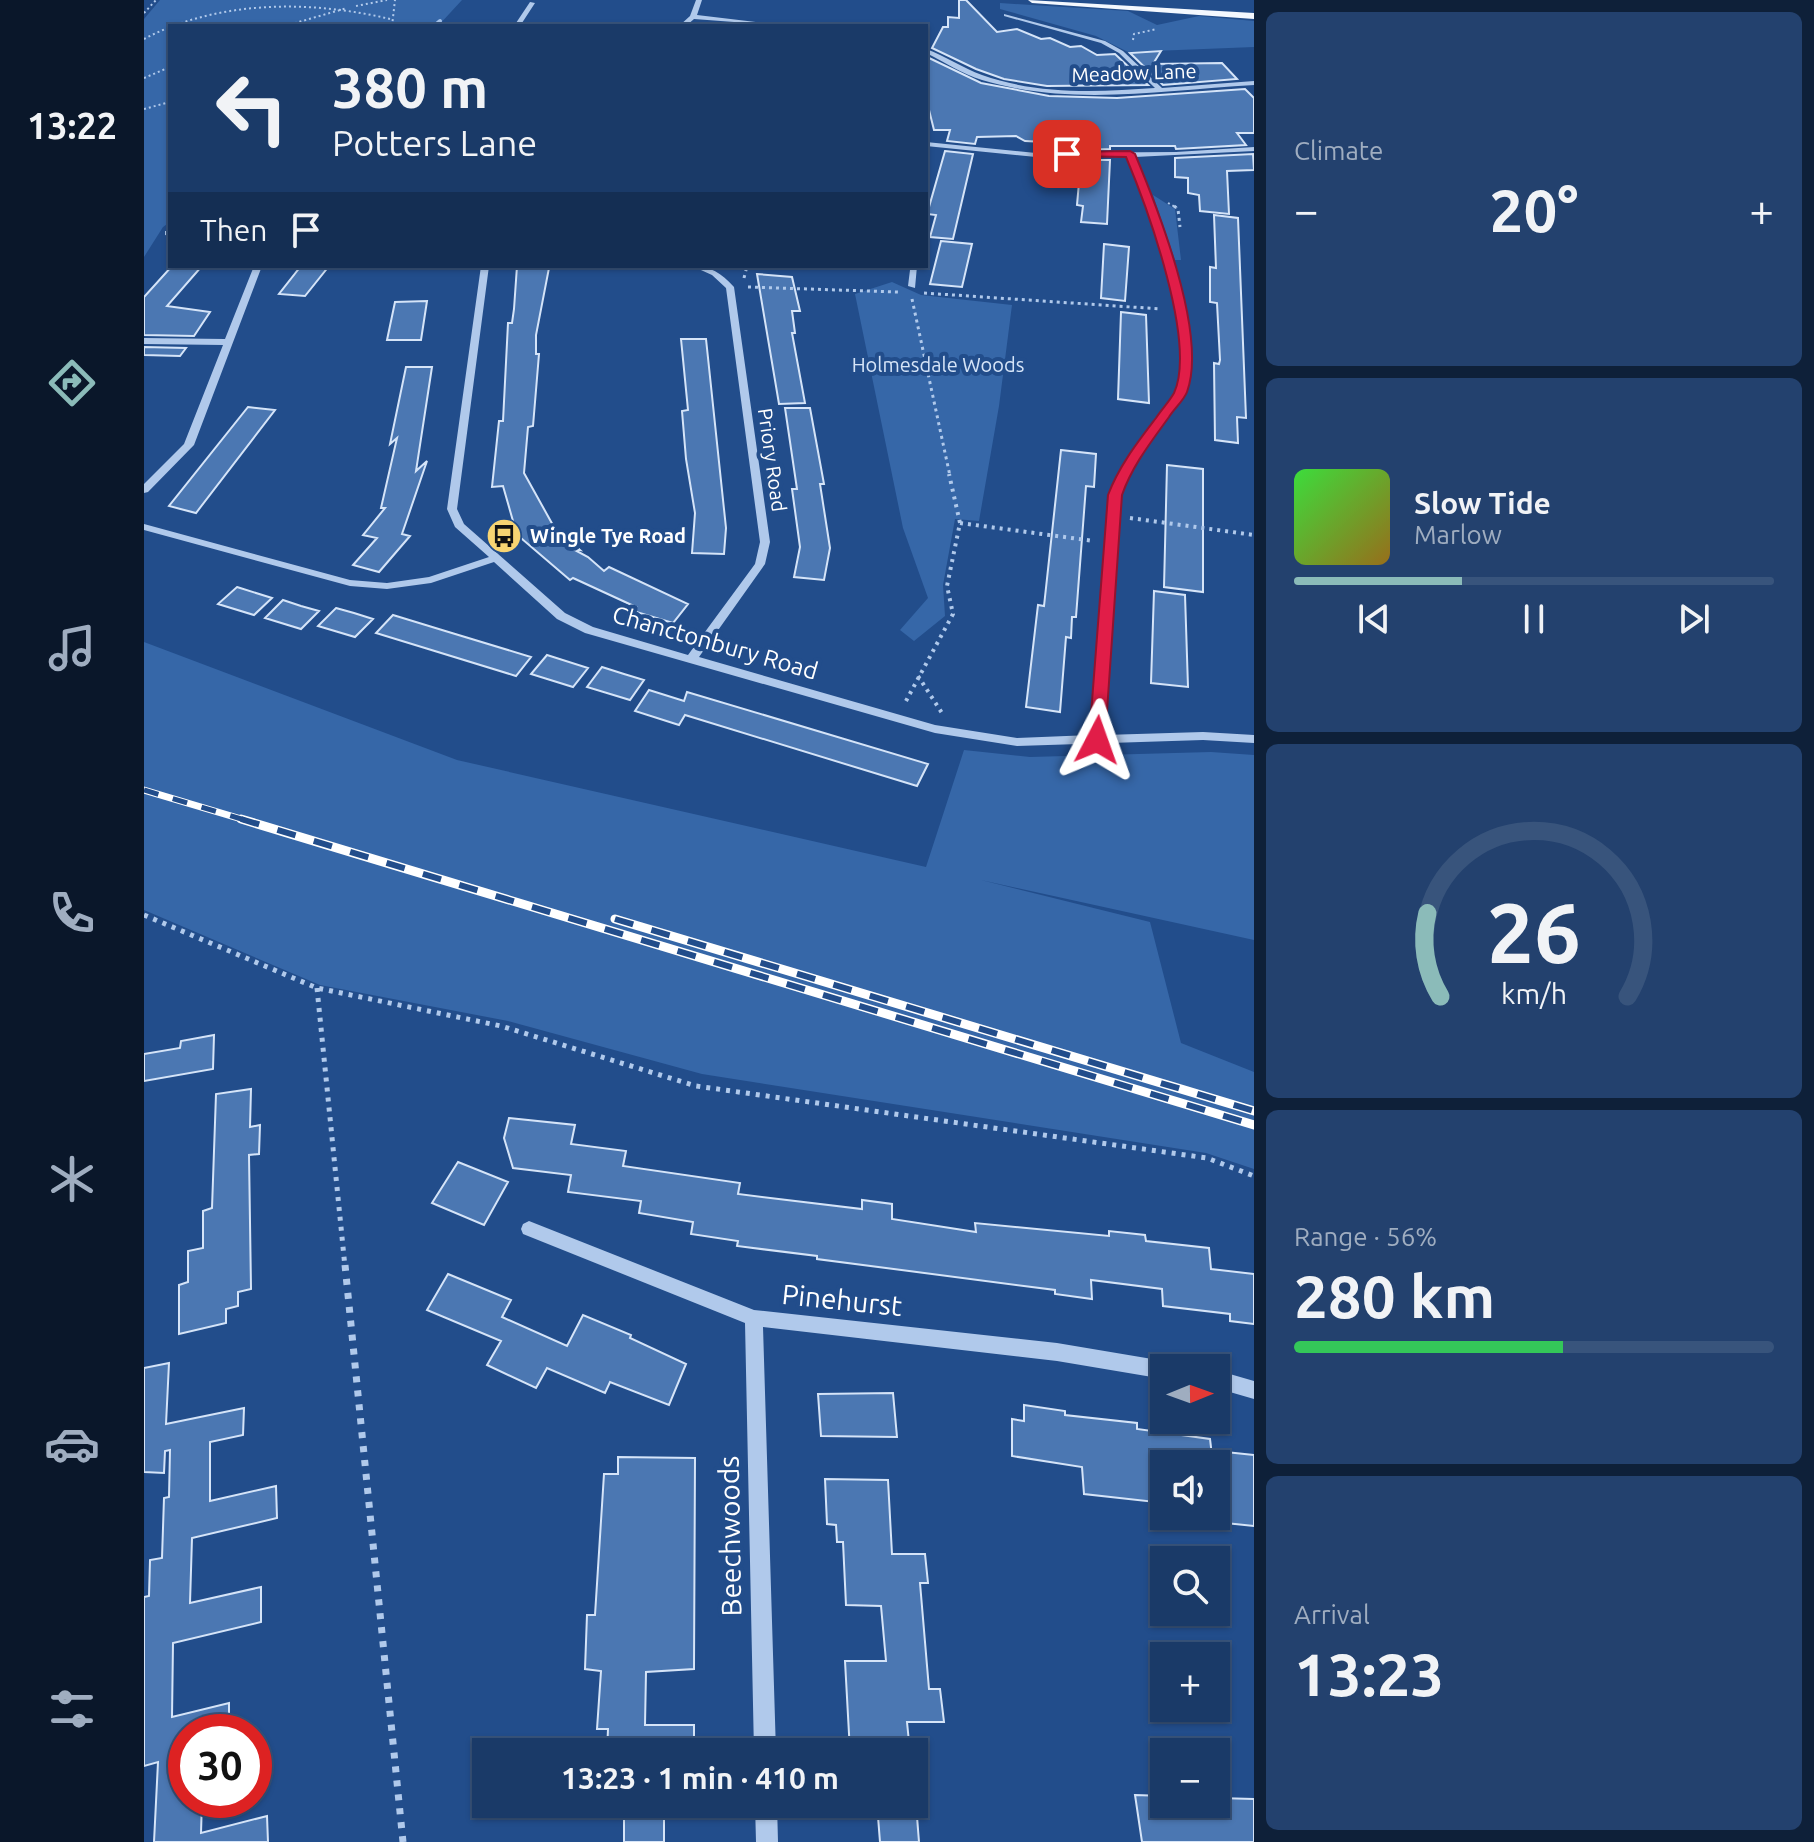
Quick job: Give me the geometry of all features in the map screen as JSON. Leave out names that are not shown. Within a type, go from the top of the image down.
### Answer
[{"type":"main road","points":[[1032,0],[1254,16]]},
{"type":"street","points":[[684,24],[693,17],[699,0]]},
{"type":"street","points":[[518,24],[532,3]]},
{"type":"street","points":[[995,17],[1006,13],[1103,42],[1121,52],[1161,90]]},
{"type":"street","points":[[693,17],[765,24]]},
{"type":"street","name":"Meadow Lane","points":[[928,52],[985,79],[1032,90],[1108,94],[1254,83]]},
{"type":"street","points":[[928,144],[1036,155],[1254,149]]},
{"type":"street","points":[[1097,740],[1115,495],[1124,471],[1181,392],[1185,359],[1182,310],[1145,190],[1130,154]]},
{"type":"street","points":[[144,490],[189,445],[257,268]]},
{"type":"street","name":"Chanctonbury Road","points":[[485,268],[452,509],[459,525],[561,616],[589,630],[935,729],[1017,742],[1203,736],[1254,739]]},
{"type":"street","points":[[701,268],[715,273],[730,287]]},
{"type":"street","points":[[911,289],[914,268]]},
{"type":"street","name":"Priory Road","points":[[692,658],[760,564],[765,542],[730,287]]},
{"type":"street","points":[[144,341],[228,342]]},
{"type":"street","points":[[144,527],[350,583],[387,586],[431,580],[494,559]]},
{"type":"street","name":"Pinehurst","points":[[529,1229],[754,1318],[1057,1352],[1150,1368]]},
{"type":"street","name":"Beechwoods","points":[[754,1318],[765,1738]]},
{"type":"street","points":[[1230,1383],[1254,1390]]},
{"type":"street","points":[[766,1818],[767,1842]]},
{"type":"path","points":[[144,13],[156,0]]},
{"type":"path","points":[[292,24],[353,6],[387,0]]},
{"type":"path","points":[[391,24],[395,0]]},
{"type":"path","points":[[171,24],[218,10],[257,4],[353,6],[376,11],[390,19]]},
{"type":"path","points":[[144,39],[168,26]]},
{"type":"path","points":[[144,78],[168,68]]},
{"type":"path","points":[[144,109],[168,103]]},
{"type":"path","points":[[730,287],[911,289],[1182,310]]},
{"type":"path","points":[[911,289],[960,523],[947,586],[953,614],[905,700],[916,709],[913,723]]},
{"type":"path","points":[[1113,516],[1254,535]]},
{"type":"path","points":[[960,523],[1110,543]]},
{"type":"path","points":[[918,676],[943,714],[935,729]]},
{"type":"path","points":[[144,915],[317,988],[501,1026],[696,1086],[1207,1158],[1254,1176]]},
{"type":"path","points":[[317,988],[403,1842]]},
{"type":"green space","points":[[160,0],[462,0],[440,24],[168,24],[168,223],[144,257],[144,19]]},
{"type":"green space","points":[[1000,3],[1128,11],[1157,25],[1199,16],[1254,21],[1254,47],[1128,52],[1096,36],[1000,9]]},
{"type":"green space","points":[[1153,195],[1175,209],[1181,260],[1175,260]]},
{"type":"green space","name":"Holmesdale Woods","points":[[892,282],[921,295],[1012,305],[999,406],[979,521],[955,519],[943,585],[945,616],[914,641],[900,630],[928,598],[903,528],[855,294]]},
{"type":"green space","points":[[144,642],[457,760],[926,867],[964,750],[1030,757],[1211,752],[1254,755],[1254,940],[981,880],[1150,922],[1181,1043],[1254,1072],[1254,1169],[1206,1153],[702,1074],[508,1021],[320,985],[144,910]]},
{"type":"building","points":[[959,0],[966,0],[997,32],[1017,29],[1070,47],[1081,46],[1097,55],[1115,54],[1148,85],[1047,86],[1004,79],[976,69],[932,48],[943,27],[948,27],[948,17],[959,18]]},
{"type":"building","points":[[1161,51],[1153,64],[1222,63],[1237,79],[1163,85],[1130,53]]},
{"type":"building","points":[[928,57],[981,83],[1049,96],[1117,98],[1245,89],[1254,98],[1254,133],[1237,133],[1246,145],[1176,149],[1175,146],[1110,146],[1110,149],[1082,150],[1083,144],[1025,141],[1016,136],[977,137],[975,144],[947,141],[950,130],[934,130],[928,106]]},
{"type":"building","points":[[945,151],[973,154],[953,239],[930,237],[936,215],[928,214]]},
{"type":"building","points":[[1253,154],[1254,170],[1227,171],[1229,214],[1200,211],[1199,195],[1188,193],[1188,178],[1175,177],[1175,158]]},
{"type":"building","points":[[1081,160],[1110,160],[1107,224],[1081,222],[1083,206],[1077,205]]},
{"type":"building","points":[[1214,215],[1238,218],[1246,418],[1237,417],[1238,443],[1215,440],[1214,363],[1219,364],[1220,360],[1217,303],[1210,302],[1210,267],[1216,268]]},
{"type":"building","points":[[941,241],[972,244],[962,287],[930,284]]},
{"type":"building","points":[[1104,244],[1129,247],[1125,301],[1101,298]]},
{"type":"building","points":[[170,268],[200,268],[167,306],[210,312],[194,336],[144,335],[144,297]]},
{"type":"building","points":[[299,268],[327,268],[305,296],[279,294]]},
{"type":"building","points":[[517,268],[549,268],[536,335],[536,354],[539,354],[533,426],[528,427],[524,473],[554,527],[580,550],[573,549],[604,571],[609,567],[688,604],[673,623],[633,611],[636,607],[573,578],[570,580],[508,527],[513,521],[503,486],[492,487],[499,421],[503,421],[508,323],[512,323]]},
{"type":"building","points":[[757,274],[792,277],[800,311],[792,311],[795,333],[792,333],[805,403],[779,404]]},
{"type":"building","points":[[427,301],[421,340],[387,340],[395,302]]},
{"type":"building","points":[[1121,312],[1146,315],[1149,403],[1118,399]]},
{"type":"building","points":[[681,339],[706,339],[726,528],[724,554],[692,553],[695,513],[682,411],[688,410]]},
{"type":"building","points":[[144,347],[186,348],[180,356],[144,355]]},
{"type":"building","points":[[406,367],[432,367],[416,471],[427,461],[402,534],[410,536],[379,572],[353,565],[377,538],[363,535],[385,508],[381,508],[397,438],[390,444]]},
{"type":"building","points":[[248,407],[275,410],[196,513],[169,506]]},
{"type":"building","points":[[785,408],[810,408],[824,484],[820,484],[830,548],[824,580],[794,577],[800,547],[792,489],[797,489]]},
{"type":"building","points":[[1061,450],[1096,454],[1094,487],[1086,486],[1076,617],[1072,617],[1071,638],[1066,637],[1060,712],[1026,707],[1038,605],[1044,606]]},
{"type":"building","points":[[1167,465],[1203,469],[1203,592],[1164,587]]},
{"type":"building","points":[[237,587],[272,598],[254,615],[218,604]]},
{"type":"building","points":[[1154,591],[1185,595],[1188,687],[1151,683]]},
{"type":"building","points":[[283,600],[319,611],[301,629],[265,618]]},
{"type":"building","points":[[336,608],[373,619],[355,637],[318,626]]},
{"type":"building","points":[[393,615],[531,657],[516,676],[376,633]]},
{"type":"building","points":[[547,655],[588,668],[573,687],[531,674]]},
{"type":"building","points":[[602,667],[644,680],[630,700],[587,687]]},
{"type":"building","points":[[649,690],[684,701],[687,692],[928,764],[917,786],[685,715],[679,725],[635,711]]},
{"type":"building","points":[[214,1035],[213,1069],[144,1081],[144,1054],[180,1048],[181,1041]]},
{"type":"building","points":[[251,1089],[250,1127],[260,1125],[259,1154],[249,1155],[251,1289],[238,1292],[238,1306],[226,1309],[226,1323],[179,1334],[179,1285],[188,1282],[188,1251],[203,1248],[203,1211],[212,1208],[216,1094]]},
{"type":"building","points":[[509,1118],[575,1125],[571,1144],[626,1151],[623,1166],[740,1183],[738,1194],[862,1209],[862,1200],[892,1204],[892,1219],[976,1232],[975,1223],[1109,1236],[1109,1231],[1145,1235],[1146,1241],[1209,1248],[1211,1269],[1254,1274],[1254,1324],[1230,1321],[1230,1314],[1163,1306],[1162,1289],[1091,1280],[1092,1299],[1055,1294],[1055,1290],[817,1259],[817,1256],[737,1246],[738,1241],[691,1234],[693,1222],[639,1213],[641,1201],[568,1192],[571,1175],[513,1168],[504,1138]]},
{"type":"building","points":[[458,1162],[508,1182],[484,1225],[432,1203]]},
{"type":"building","points":[[448,1274],[511,1300],[502,1317],[567,1346],[583,1315],[631,1335],[630,1338],[686,1364],[669,1405],[610,1382],[605,1393],[547,1368],[536,1388],[487,1365],[501,1341],[427,1310]]},
{"type":"building","points":[[169,1363],[166,1424],[244,1408],[243,1435],[210,1442],[210,1501],[276,1486],[277,1518],[192,1538],[190,1603],[261,1587],[261,1622],[173,1643],[172,1714],[168,1714],[168,1818],[201,1818],[201,1833],[267,1818],[268,1842],[154,1842],[158,1762],[144,1766],[144,1597],[149,1596],[150,1560],[162,1558],[164,1498],[169,1497],[170,1450],[165,1451],[164,1473],[144,1472],[144,1368]]},
{"type":"building","points":[[893,1393],[897,1437],[821,1436],[818,1394]]},
{"type":"building","points":[[1024,1405],[1065,1411],[1065,1415],[1137,1423],[1137,1429],[1150,1431],[1150,1434],[1210,1439],[1211,1450],[1150,1450],[1150,1501],[1084,1494],[1082,1467],[1012,1456],[1012,1419],[1024,1421]]},
{"type":"building","points":[[1230,1452],[1254,1455],[1254,1526],[1230,1523]]},
{"type":"building","points":[[618,1457],[695,1458],[694,1669],[646,1672],[645,1725],[694,1725],[694,1738],[608,1738],[608,1729],[597,1729],[601,1671],[585,1669],[587,1615],[595,1615],[604,1474],[618,1474]]},
{"type":"building","points":[[825,1479],[888,1480],[892,1554],[925,1554],[928,1583],[920,1583],[929,1689],[940,1689],[944,1722],[907,1722],[909,1738],[849,1738],[845,1661],[886,1661],[881,1606],[846,1605],[843,1542],[837,1542],[836,1525],[827,1524]]},
{"type":"building","points":[[229,1703],[229,1714],[184,1714]]},
{"type":"building","points":[[1135,1795],[1150,1796],[1150,1818],[1230,1818],[1230,1798],[1254,1799],[1254,1842],[1142,1842]]},
{"type":"building","points":[[624,1818],[664,1818],[664,1842],[624,1842]]},
{"type":"building","points":[[878,1818],[917,1818],[919,1842],[880,1842]]},
{"type":"waterway","points":[[436,24],[440,21]]},
{"type":"railway","points":[[144,790],[248,821]]},
{"type":"railway","points":[[241,819],[1254,1125]]},
{"type":"railway","points":[[615,919],[1254,1111]]},
{"type":"place","name":"Wingle Tye Road","points":[[504,536]]},
{"type":"route","points":[[1067,154],[1130,154],[1145,190],[1182,310],[1185,359],[1181,392],[1124,471],[1115,495],[1097,740]]}]
